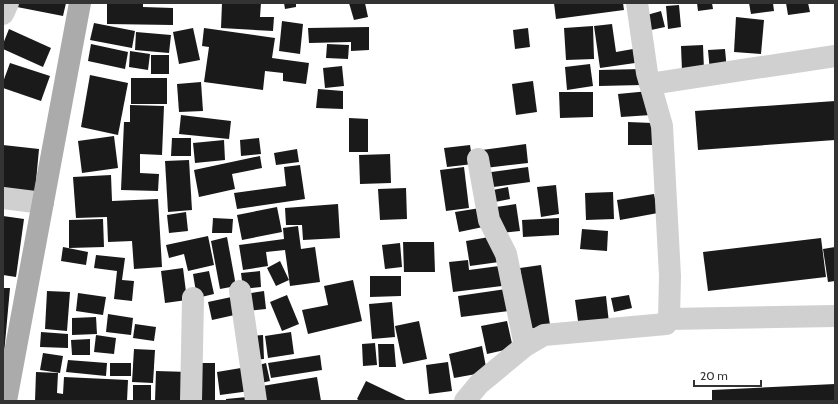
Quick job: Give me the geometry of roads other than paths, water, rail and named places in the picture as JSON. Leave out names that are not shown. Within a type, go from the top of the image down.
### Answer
[{"type":"main road","points":[[6,401],[80,3]]},
{"type":"street","points":[[3,14],[8,3]]},
{"type":"street","points":[[465,401],[479,384],[525,346],[544,335],[666,324],[669,319],[670,276],[662,126],[650,84],[637,3]]},
{"type":"street","points":[[650,84],[835,56]]},
{"type":"street","points":[[478,159],[489,220],[506,254],[525,346]]},
{"type":"street","points":[[3,198],[43,203]]},
{"type":"street","points":[[240,291],[256,401]]},
{"type":"street","points":[[191,401],[193,298]]},
{"type":"street","points":[[669,319],[835,316]]}]
